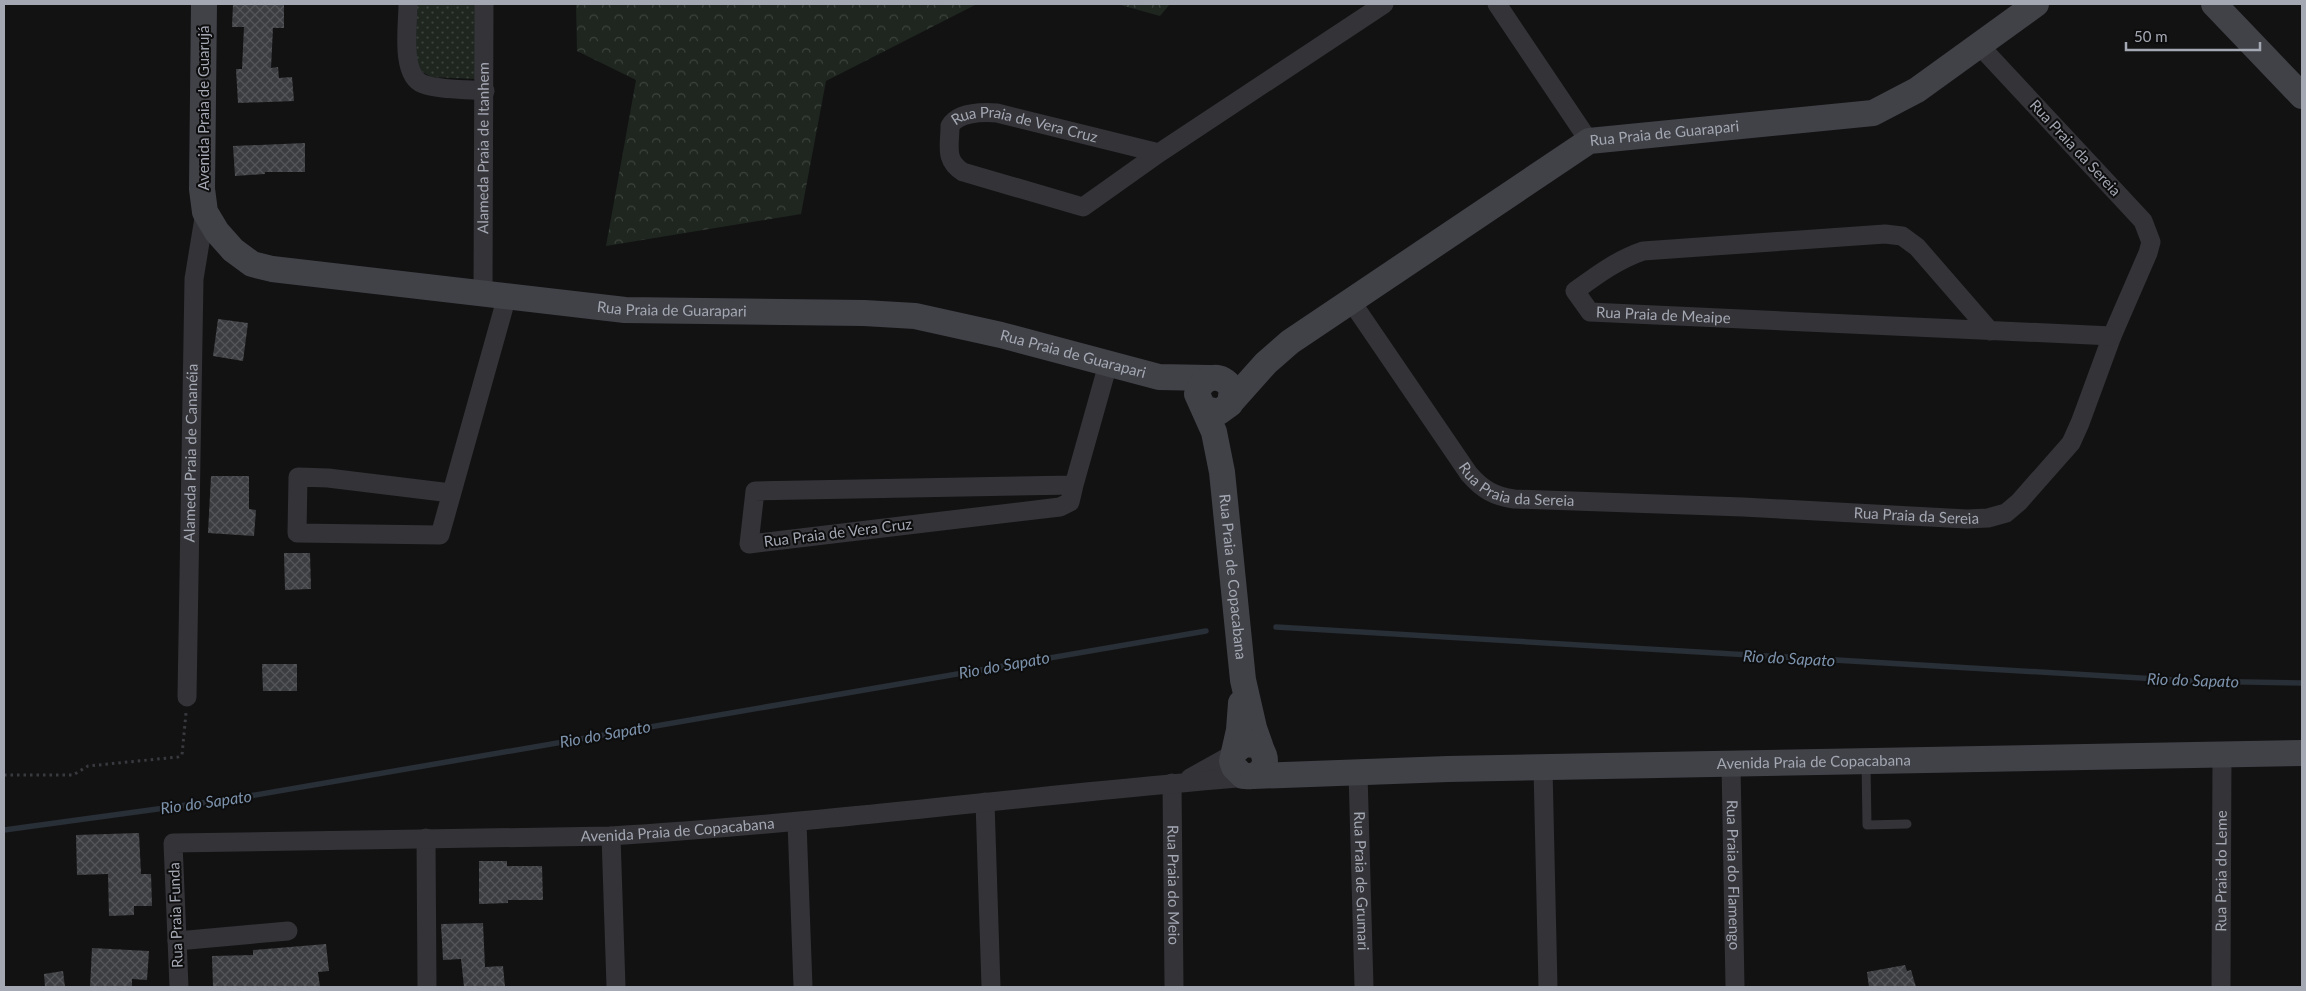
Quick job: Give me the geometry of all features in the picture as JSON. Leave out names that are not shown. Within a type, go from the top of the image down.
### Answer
[{"type":"street","name":"Avenida Praia de Guarujá","points":[[204,4],[202,189],[205,212]]},
{"type":"street","points":[[408,4],[407,60],[412,75],[425,85],[485,91]]},
{"type":"street","name":"Alameda Praia de Itanhem","points":[[451,493],[328,478],[298,477],[297,533],[440,535],[451,493],[495,295],[485,91],[484,4]]},
{"type":"street","name":"Rua Praia de Vera Cruz","points":[[1159,153],[997,113],[974,113],[952,122],[950,126],[949,156],[952,163],[963,172],[1083,207],[1159,153],[1384,4]]},
{"type":"street","points":[[1497,4],[1589,141]]},
{"type":"street","name":"Rua Praia de Guarapari","points":[[1231,402],[1266,362],[1290,342],[1589,141],[1873,113],[1917,90],[2036,4]]},
{"type":"street","points":[[2218,6],[2302,96]]},
{"type":"street","name":"Rua Praia da Sereia","points":[[1351,301],[1470,474],[1481,488],[1496,496],[1514,499],[1742,506],[1967,519],[1988,518],[2006,512],[2019,502],[2071,443],[2151,242],[2143,221],[1979,45]]},
{"type":"street","name":"Rua Praia de Guarapari","points":[[205,212],[217,232],[233,250],[252,264],[272,269],[625,310],[864,313],[915,316],[993,333],[1159,377],[1210,378],[1290,342]]},
{"type":"street","name":"Alameda Praia de Cananéia","points":[[187,696],[194,280],[205,212]]},
{"type":"street","name":"Rua Praia de Meaipe","points":[[1990,331],[1916,246],[1902,236],[1885,234],[1643,251],[1625,257],[1613,264],[1575,291],[1590,312],[1990,331],[2112,336]]},
{"type":"street","name":"Rua Praia de Vera Cruz","points":[[1074,485],[755,491],[749,544],[1060,507],[1070,502],[1108,364]]},
{"type":"street","name":"Rua Praia de Guarapari","points":[[1159,377],[1187,393],[1203,408]]},
{"type":"street","points":[[1218,377],[1229,383],[1232,389],[1231,402],[1219,412],[1203,408],[1197,394],[1203,382],[1210,378],[1218,377]]},
{"type":"street","name":"Rua Praia de Copacabana","points":[[1222,472],[1223,431],[1231,402]]},
{"type":"street","name":"Rua Praia de Copacabana","points":[[1203,408],[1214,432],[1222,472],[1243,680],[1254,728],[1262,749]]},
{"type":"street","name":"Rua Praia de Copacabana","points":[[1234,753],[1239,730],[1243,680]]},
{"type":"street","points":[[1250,743],[1262,749],[1266,760],[1262,771],[1251,777],[1243,776],[1234,767],[1234,753],[1238,747],[1250,743]]},
{"type":"street","name":"Avenida Praia de Copacabana","points":[[1262,749],[1327,774]]},
{"type":"street","name":"Avenida Praia de Copacabana","points":[[1176,783],[1212,767],[1234,753]]},
{"type":"street","name":"Avenida Praia de Copacabana","points":[[173,843],[611,836],[797,822],[1176,783],[1358,772],[2302,753]]},
{"type":"street","name":"Rua Praia do Leme","points":[[2221,987],[2222,754]]},
{"type":"street","name":"Rua Praia do Flamengo","points":[[1731,764],[1735,987]]},
{"type":"street","points":[[1543,768],[1548,987]]},
{"type":"street","name":"Rua Praia de Grumari","points":[[1358,772],[1364,987]]},
{"type":"street","name":"Rua Praia do Meio","points":[[1174,987],[1176,783]]},
{"type":"street","points":[[985,802],[990,987]]},
{"type":"street","points":[[797,822],[802,987]]},
{"type":"street","points":[[611,836],[616,987]]},
{"type":"street","points":[[426,838],[427,987]]},
{"type":"street","name":"Rua Praia Funda","points":[[173,843],[179,987]]},
{"type":"street","points":[[177,941],[288,931]]},
{"type":"lane","points":[[1865,761],[1867,825],[1907,824]]},
{"type":"path","points":[[4,775],[73,775],[88,766],[178,757],[182,755],[184,749],[187,696]]},
{"type":"green space","points":[[416,4],[475,4],[476,79],[431,77],[419,70],[415,57]]},
{"type":"green space","points":[[576,4],[977,4],[826,81],[801,214],[606,246],[636,80],[577,51]]},
{"type":"green space","points":[[1117,4],[1170,4],[1160,16]]},
{"type":"building","points":[[233,4],[284,4],[284,28],[273,28],[271,68],[278,67],[279,78],[292,77],[294,101],[238,103],[236,69],[242,69],[244,27],[232,27]]},
{"type":"building","points":[[305,143],[305,172],[265,172],[265,174],[235,176],[233,146]]},
{"type":"building","points":[[218,319],[248,323],[243,361],[213,356]]},
{"type":"building","points":[[211,476],[249,476],[249,509],[256,510],[254,536],[208,533]]},
{"type":"building","points":[[284,553],[310,553],[311,589],[285,590]]},
{"type":"building","points":[[262,664],[297,664],[297,691],[263,691]]},
{"type":"building","points":[[139,833],[141,874],[151,874],[152,906],[134,906],[134,915],[109,916],[108,874],[77,875],[76,835]]},
{"type":"building","points":[[479,861],[507,861],[507,866],[542,866],[543,900],[508,900],[508,903],[479,904]]},
{"type":"building","points":[[483,923],[485,967],[503,966],[505,987],[464,987],[461,959],[443,960],[441,924]]},
{"type":"building","points":[[326,944],[329,971],[318,972],[320,987],[213,987],[212,956],[253,955],[253,950]]},
{"type":"building","points":[[92,948],[149,951],[147,980],[132,979],[132,987],[90,987]]},
{"type":"building","points":[[1905,965],[1907,971],[1911,970],[1916,987],[1869,987],[1867,972]]},
{"type":"building","points":[[63,971],[65,987],[45,987],[44,974]]},
{"type":"waterway","name":"Rio do Sapato","points":[[1276,627],[2191,681],[2302,683]]},
{"type":"waterway","name":"Rio do Sapato","points":[[4,830],[238,798],[1206,631]]}]
